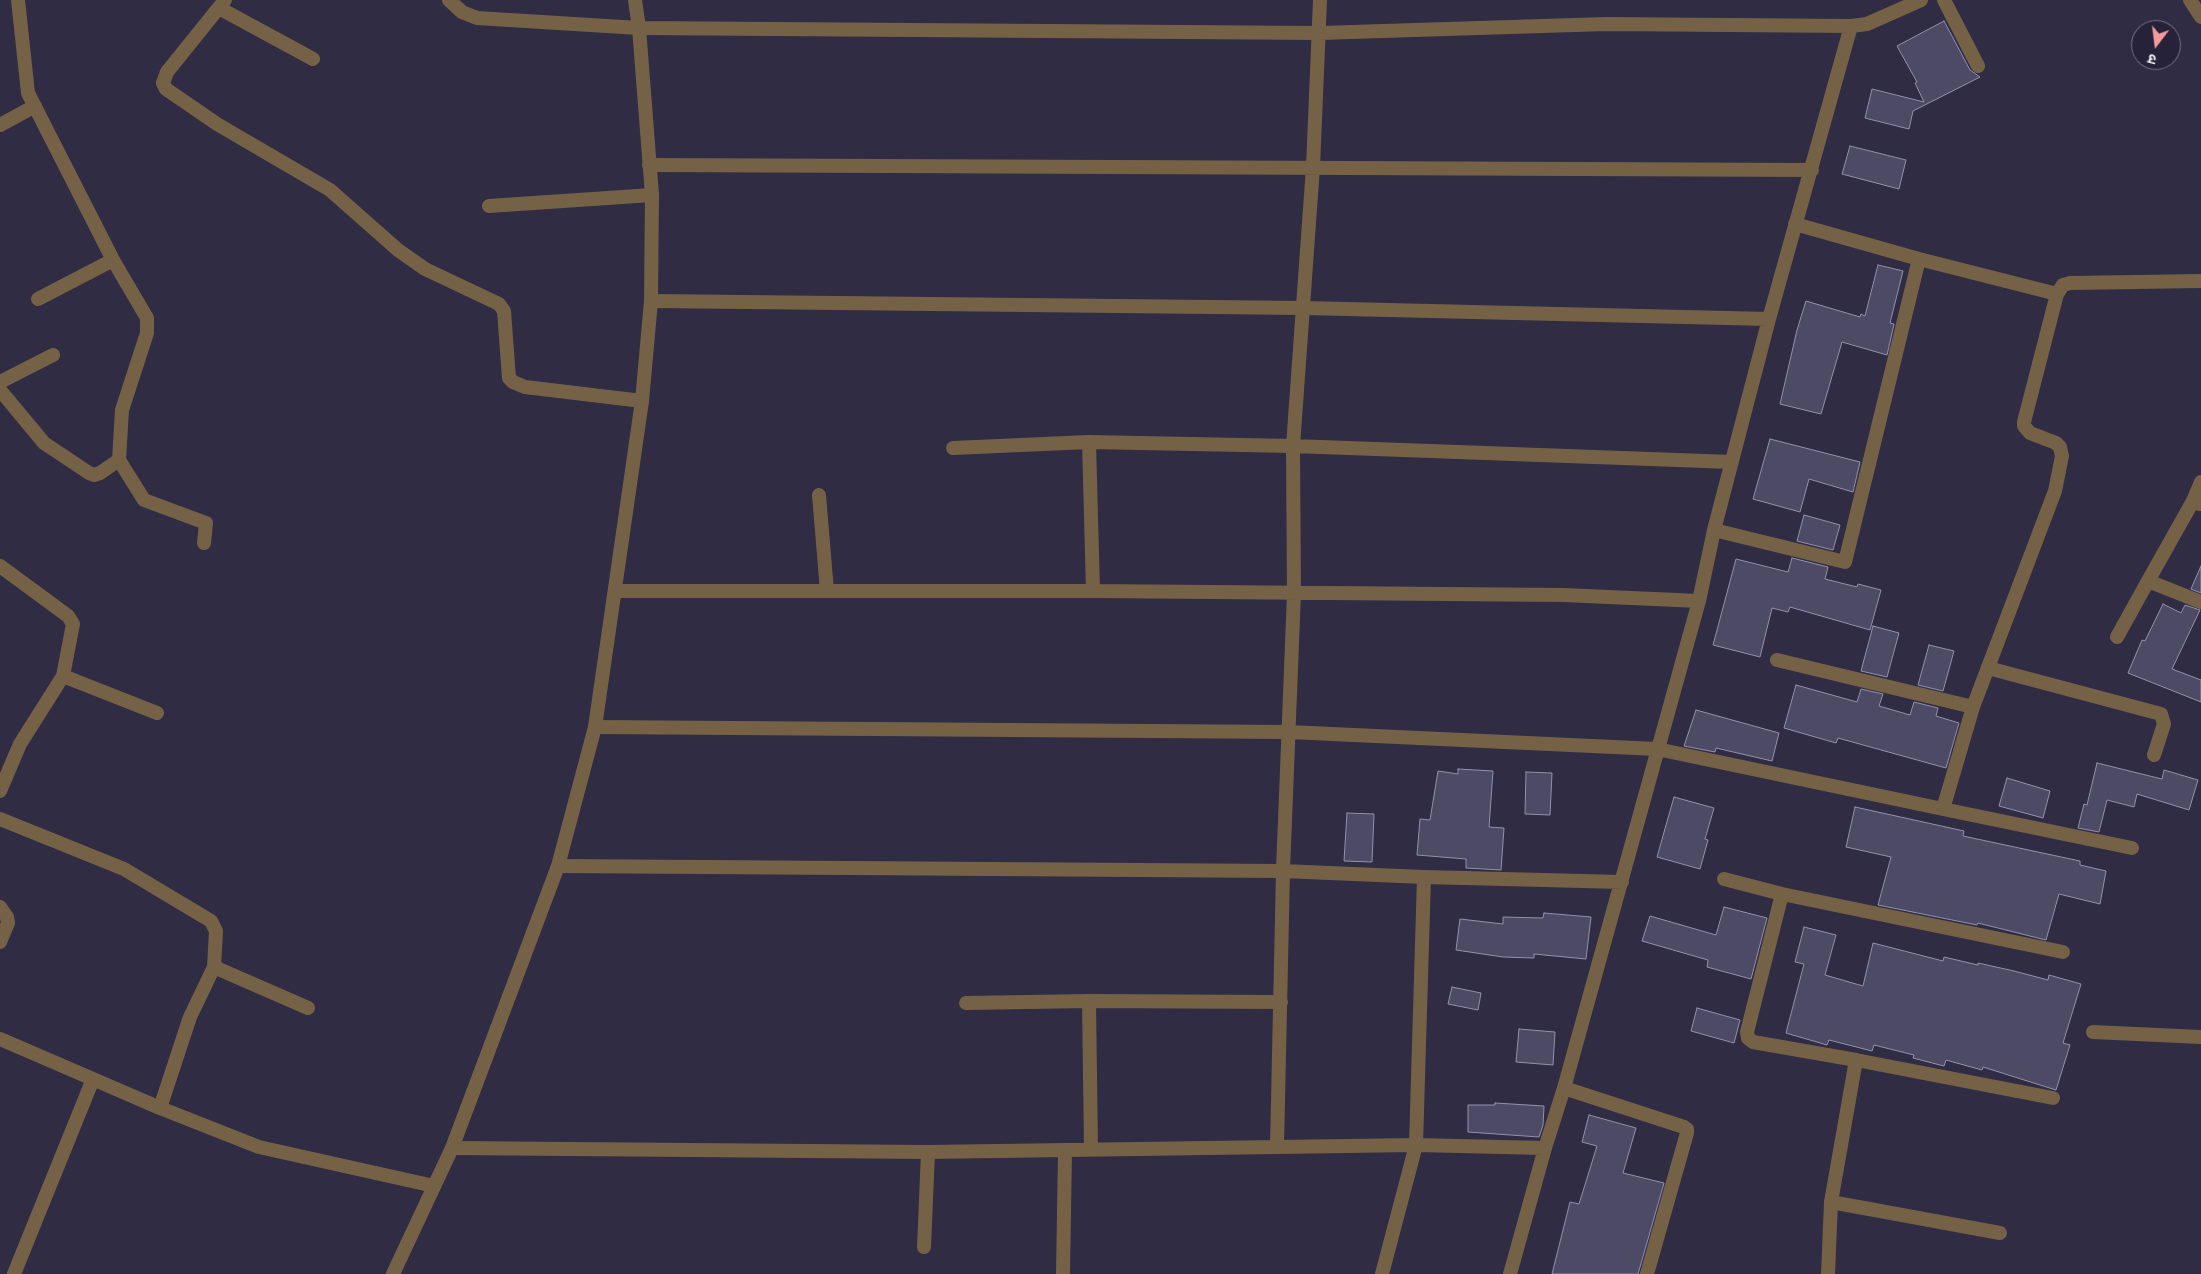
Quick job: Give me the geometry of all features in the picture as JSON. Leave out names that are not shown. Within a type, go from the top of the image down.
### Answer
[{"type":"street","points":[[18,0],[28,94],[114,260],[147,318],[148,327],[122,410],[118,460],[144,500],[206,523],[204,543]]},
{"type":"street","points":[[448,0],[462,12],[477,18],[639,28],[1320,33],[1606,24],[1851,26],[1874,21],[1921,0]]},
{"type":"street","points":[[393,1274],[452,1148],[558,866],[595,727],[642,400],[651,302],[652,195],[639,28],[635,0]]},
{"type":"street","points":[[1277,1147],[1283,871],[1294,593],[1294,446],[1313,167],[1320,0]]},
{"type":"street","points":[[1944,0],[1978,66]]},
{"type":"street","points":[[2190,0],[2201,17]]},
{"type":"street","points":[[313,59],[222,4],[167,72],[163,83],[170,93],[217,124],[330,190],[398,250],[425,269],[499,304],[504,311],[509,378],[513,382],[525,387],[642,400]]},
{"type":"street","points":[[1510,1274],[1622,882],[1699,600],[1714,530],[1769,319],[1851,26]]},
{"type":"street","points":[[0,125],[35,106]]},
{"type":"street","points":[[650,165],[1812,170]]},
{"type":"street","points":[[489,206],[652,195]]},
{"type":"street","points":[[1795,224],[1919,259],[2057,294]]},
{"type":"street","points":[[1714,530],[1845,562],[1919,259]]},
{"type":"street","points":[[38,299],[114,260]]},
{"type":"street","points":[[1943,809],[1974,707],[2055,492],[2062,456],[2060,447],[2056,443],[2030,433],[2024,426],[2024,422],[2057,294],[2063,285],[2070,283],[2201,281]]},
{"type":"street","points":[[651,302],[1304,308],[1769,319]]},
{"type":"street","points":[[0,382],[53,354]]},
{"type":"street","points":[[0,390],[44,443],[89,473],[100,473],[118,460]]},
{"type":"street","points":[[954,448],[1089,442],[1294,446],[1732,462]]},
{"type":"street","points":[[1089,442],[1093,591]]},
{"type":"street","points":[[2117,637],[2148,581],[2197,502],[2201,482]]},
{"type":"street","points":[[818,495],[827,591]]},
{"type":"street","points":[[0,566],[72,620],[73,624],[63,676],[20,744],[0,791]]},
{"type":"street","points":[[2148,581],[2201,602]]},
{"type":"street","points":[[615,591],[1093,591],[1564,595],[1699,600]]},
{"type":"street","points":[[1777,660],[1974,707]]},
{"type":"street","points":[[1988,668],[2161,714],[2164,724],[2154,755]]},
{"type":"street","points":[[63,676],[157,713]]},
{"type":"street","points":[[595,727],[1289,732],[1657,749],[2132,848]]},
{"type":"street","points":[[0,819],[124,869],[211,921],[216,931],[214,967],[190,1017],[160,1108]]},
{"type":"street","points":[[558,866],[1283,871],[1622,882]]},
{"type":"street","points":[[1382,1274],[1416,1145],[1424,877]]},
{"type":"street","points":[[1724,879],[1782,894],[2064,952]]},
{"type":"street","points":[[1782,894],[1747,1032],[1748,1038],[1754,1042],[2053,1098]]},
{"type":"street","points":[[0,907],[7,917],[8,923],[0,942]]},
{"type":"street","points":[[214,967],[308,1008]]},
{"type":"street","points":[[966,1003],[1089,1001],[1281,1002]]},
{"type":"street","points":[[1089,1001],[1091,1149]]},
{"type":"street","points":[[2093,1032],[2201,1037]]},
{"type":"street","points":[[0,1039],[160,1108],[259,1147],[434,1186]]},
{"type":"street","points":[[1828,1274],[1831,1202],[1856,1060]]},
{"type":"street","points":[[14,1274],[94,1079]]},
{"type":"street","points":[[1564,1088],[1684,1126],[1687,1129],[1647,1274]]},
{"type":"street","points":[[452,1148],[928,1152],[1416,1145],[1545,1148]]},
{"type":"street","points":[[1063,1274],[1065,1150]]},
{"type":"street","points":[[924,1247],[928,1152]]},
{"type":"street","points":[[1831,1202],[2000,1233]]},
{"type":"building","points":[[1944,21],[1970,70],[1980,77],[1913,111],[1909,129],[1865,118],[1872,89],[1924,102],[1915,83],[1917,82],[1897,46]]},
{"type":"building","points":[[1850,146],[1906,160],[1899,189],[1842,174]]},
{"type":"building","points":[[1878,265],[1903,271],[1890,323],[1894,324],[1887,355],[1842,342],[1821,414],[1780,404],[1797,330],[1806,301],[1860,317],[1861,314],[1865,316]]},
{"type":"building","points":[[1770,439],[1860,462],[1853,492],[1809,479],[1800,512],[1753,499]]},
{"type":"building","points":[[1804,515],[1840,525],[1833,550],[1797,541]]},
{"type":"building","points":[[1792,558],[1828,567],[1825,579],[1857,587],[1858,584],[1881,590],[1870,630],[1790,607],[1788,612],[1772,608],[1760,657],[1713,645],[1736,559],[1788,572]]},
{"type":"building","points":[[2201,566],[2201,593],[2191,589]]},
{"type":"building","points":[[2163,604],[2181,613],[2185,605],[2200,610],[2172,669],[2201,680],[2201,702],[2128,673],[2142,640],[2145,641]]},
{"type":"building","points":[[1873,626],[1899,633],[1887,677],[1861,671]]},
{"type":"building","points":[[1929,645],[1954,651],[1943,691],[1918,685]]},
{"type":"building","points":[[1796,685],[1857,702],[1861,689],[1883,694],[1879,706],[1910,715],[1914,702],[1938,708],[1936,716],[1959,723],[1946,768],[1838,738],[1836,743],[1784,728]]},
{"type":"building","points":[[1696,710],[1779,733],[1772,761],[1716,748],[1715,752],[1684,746]]},
{"type":"building","points":[[2097,763],[2162,779],[2164,770],[2198,780],[2189,810],[2137,794],[2134,807],[2107,800],[2099,832],[2078,828],[2084,804],[2087,805]]},
{"type":"building","points":[[1458,769],[1493,771],[1489,827],[1504,828],[1501,870],[1466,868],[1466,859],[1417,855],[1420,819],[1430,820],[1438,771],[1458,774]]},
{"type":"building","points":[[1526,772],[1552,773],[1550,815],[1525,814]]},
{"type":"building","points":[[2007,778],[2050,791],[2043,818],[1999,806]]},
{"type":"building","points":[[1674,797],[1714,808],[1705,839],[1708,840],[1700,869],[1657,857]]},
{"type":"building","points":[[1855,807],[1964,831],[1963,836],[2080,861],[2080,865],[2106,871],[2100,904],[2059,894],[2046,940],[1978,923],[1977,925],[1878,905],[1891,857],[1846,847]]},
{"type":"building","points":[[1347,813],[1374,814],[1372,862],[1344,861]]},
{"type":"building","points":[[1724,907],[1767,918],[1751,979],[1707,967],[1708,960],[1642,941],[1650,916],[1716,935]]},
{"type":"building","points":[[1544,913],[1591,917],[1586,959],[1534,954],[1534,958],[1503,957],[1456,950],[1460,919],[1503,924],[1503,917],[1543,918]]},
{"type":"building","points":[[1804,927],[1836,935],[1825,975],[1863,986],[1873,943],[1943,961],[1944,957],[2048,980],[2049,975],[2081,984],[2063,1043],[2070,1045],[2056,1090],[1983,1067],[1982,1070],[1946,1060],[1944,1066],[1913,1058],[1914,1055],[1874,1045],[1872,1051],[1829,1040],[1827,1045],[1786,1033],[1804,964],[1795,962]]},
{"type":"building","points":[[1452,987],[1481,993],[1478,1010],[1448,1004]]},
{"type":"building","points":[[1697,1008],[1740,1020],[1734,1043],[1691,1031]]},
{"type":"building","points":[[1519,1029],[1555,1032],[1553,1065],[1516,1062]]},
{"type":"building","points":[[1495,1103],[1544,1106],[1543,1125],[1539,1137],[1468,1132],[1468,1105],[1495,1105]]},
{"type":"building","points":[[1589,1115],[1636,1128],[1623,1173],[1664,1183],[1638,1274],[1552,1274],[1570,1202],[1579,1204],[1597,1146],[1582,1142]]}]
